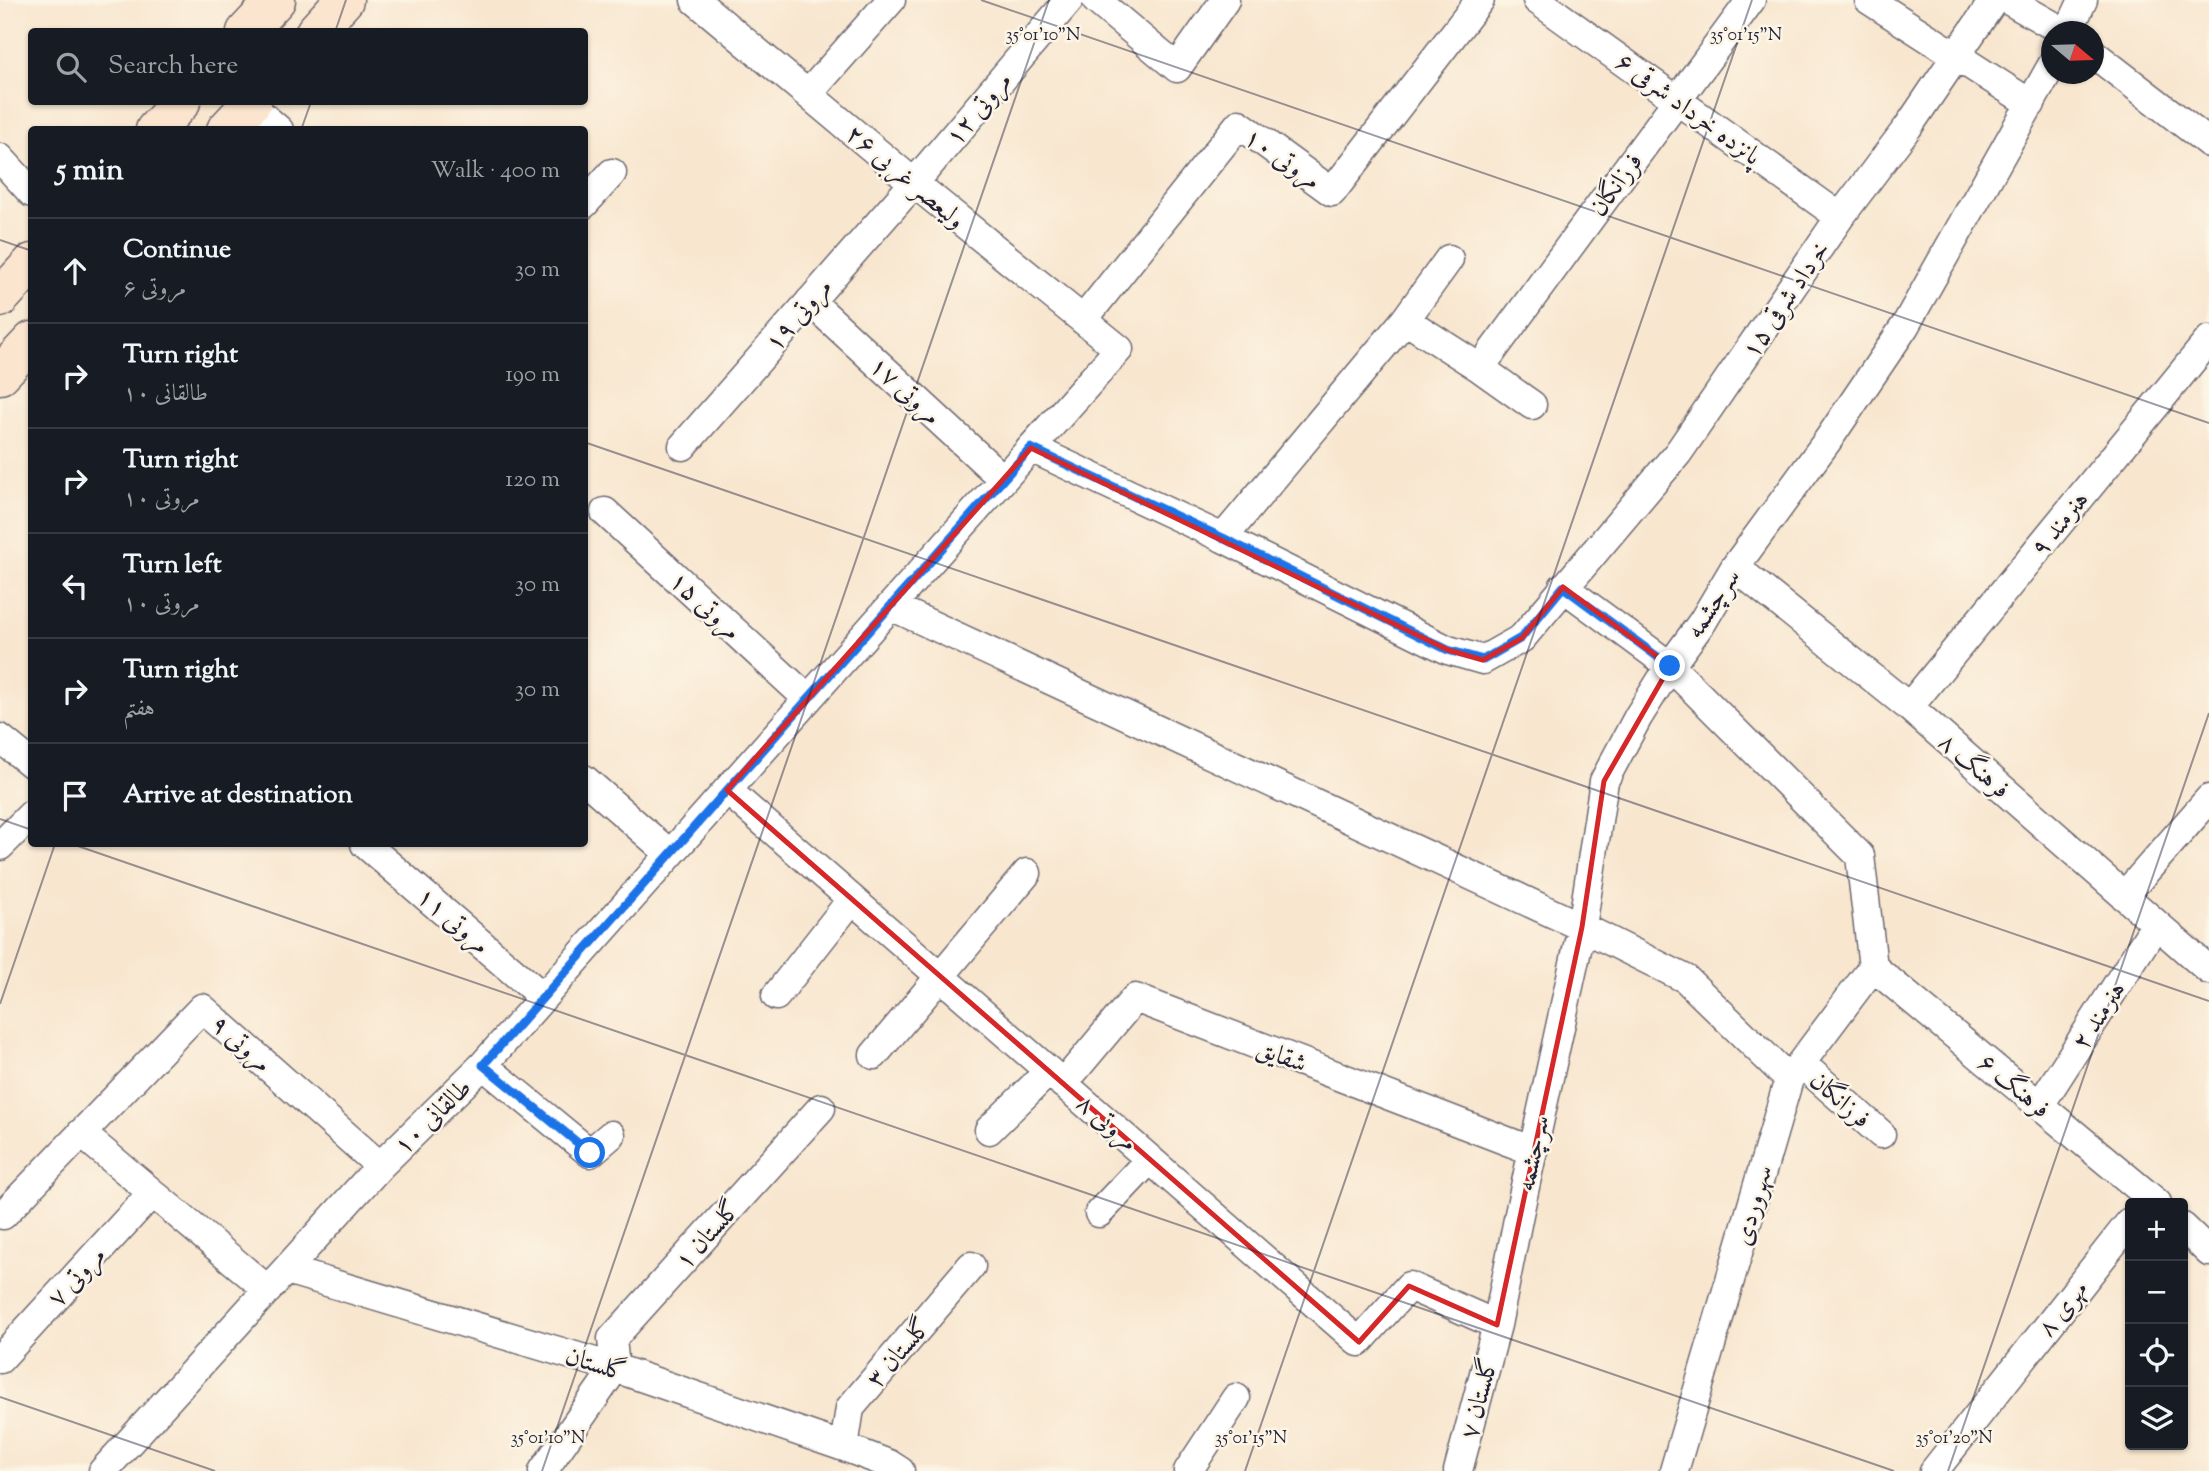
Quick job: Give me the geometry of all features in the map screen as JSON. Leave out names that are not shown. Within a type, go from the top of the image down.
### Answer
[{"type":"street","points":[[250,28],[276,0]]},
{"type":"street","points":[[319,28],[344,0]]},
{"type":"street","points":[[808,94],[891,0]]},
{"type":"street","name":"مروتی ۱۲","points":[[914,183],[1069,0]]},
{"type":"street","points":[[1096,0],[1177,68],[1225,0]]},
{"type":"street","name":"مروتی ۱۰","points":[[1083,320],[1239,124],[1332,192],[1480,0]]},
{"type":"street","name":"پانزده خرداد شرقی ۶","points":[[1537,0],[1840,217]]},
{"type":"street","name":"فرزانگان","points":[[1480,368],[1751,0]]},
{"type":"street","points":[[1869,0],[2031,104]]},
{"type":"street","name":"۱۵ خرداد شرقی","points":[[1563,587],[1678,453],[1840,217],[1908,127],[1994,0]]},
{"type":"street","points":[[2008,0],[2046,21]]},
{"type":"street","points":[[2072,21],[2083,0]]},
{"type":"street","name":"ولیعصر غربی ۲۶","points":[[711,5],[808,94],[1119,349]]},
{"type":"street","points":[[2104,62],[2209,143]]},
{"type":"street","name":"سرچشمه","points":[[1497,1325],[1582,927],[1604,781],[1638,717],[1703,621],[1735,567],[1828,440],[1905,326],[2042,84]]},
{"type":"street","points":[[159,126],[178,105]]},
{"type":"street","points":[[242,112],[271,126]]},
{"type":"street","points":[[0,159],[28,188]]},
{"type":"street","points":[[588,200],[612,173]]},
{"type":"street","name":"مروتی ۱۹","points":[[683,446],[914,183]]},
{"type":"street","points":[[1223,538],[1405,320],[1450,260]]},
{"type":"street","points":[[0,298],[28,267]]},
{"type":"street","name":"مروتی ۱۷","points":[[810,301],[1003,479]]},
{"type":"street","points":[[1405,320],[1532,405]]},
{"type":"street","name":"هنرمند ۹","points":[[1909,707],[2209,340]]},
{"type":"street","points":[[0,375],[28,345]]},
{"type":"street","name":"طالقانی ۱۰","points":[[103,1471],[380,1166],[483,1065],[1119,349]]},
{"type":"street","points":[[1031,448],[1223,538],[1448,650],[1483,660],[1521,638],[1563,587],[1670,666],[1860,856],[1873,967]]},
{"type":"street","name":"مروتی ۱۵","points":[[605,512],[808,699]]},
{"type":"street","name":"فرهنگ ۸","points":[[1735,567],[1909,707],[2209,970]]},
{"type":"street","name":"فرزانگان","points":[[891,606],[1582,927],[1686,979],[1795,1072],[1881,1134]]},
{"type":"street","points":[[0,737],[28,761]]},
{"type":"street","points":[[588,782],[670,854]]},
{"type":"street","name":"مروتی ۸","points":[[727,790],[1359,1342],[1409,1286],[1497,1325]]},
{"type":"street","points":[[2124,895],[2209,799]]},
{"type":"street","points":[[0,846],[28,818]]},
{"type":"street","name":"مروتی ۱۱","points":[[368,847],[543,997]]},
{"type":"street","points":[[874,1055],[1027,873]]},
{"type":"street","points":[[776,996],[852,899]]},
{"type":"street","name":"هنرمند ۲","points":[[2040,1105],[2156,924]]},
{"type":"street","name":"سهروردی","points":[[1678,1469],[1795,1072],[1873,967]]},
{"type":"street","name":"فرهنگ ۶","points":[[1873,967],[2148,1198]]},
{"type":"street","name":"شقایق","points":[[1056,1078],[1135,998],[1533,1151]]},
{"type":"street","name":"مروتی ۹","points":[[81,1133],[202,1008],[380,1166]]},
{"type":"street","points":[[483,1065],[590,1153],[611,1135]]},
{"type":"street","points":[[989,1130],[1056,1078]]},
{"type":"street","name":"گلستان ۱","points":[[615,1368],[612,1339],[821,1108]]},
{"type":"street","points":[[4,1215],[81,1133],[268,1290]]},
{"type":"street","points":[[1100,1213],[1150,1159]]},
{"type":"street","name":"مروتی ۷","points":[[0,1359],[151,1194]]},
{"type":"street","name":"مهری ۸","points":[[1934,1471],[2125,1228]]},
{"type":"street","points":[[2188,1232],[2209,1252]]},
{"type":"street","name":"گلستان ۳","points":[[844,1447],[850,1408],[971,1266]]},
{"type":"street","name":"گلستان","points":[[287,1269],[615,1368],[844,1447],[890,1469]]},
{"type":"street","name":"گلستان ۷","points":[[1458,1471],[1497,1325]]},
{"type":"street","points":[[543,1471],[615,1368]]},
{"type":"street","points":[[1188,1471],[1236,1398]]},
{"type":"highlighted area","points":[[1031,448],[1448,650],[1483,660],[1522,638],[1563,587],[1670,666],[1604,781],[1582,927],[1497,1325],[1409,1286],[1359,1342],[727,790]]},
{"type":"route","points":[[590,1153],[483,1065],[1031,448],[1223,538],[1448,650],[1483,660],[1521,638],[1563,587],[1670,666]]}]
